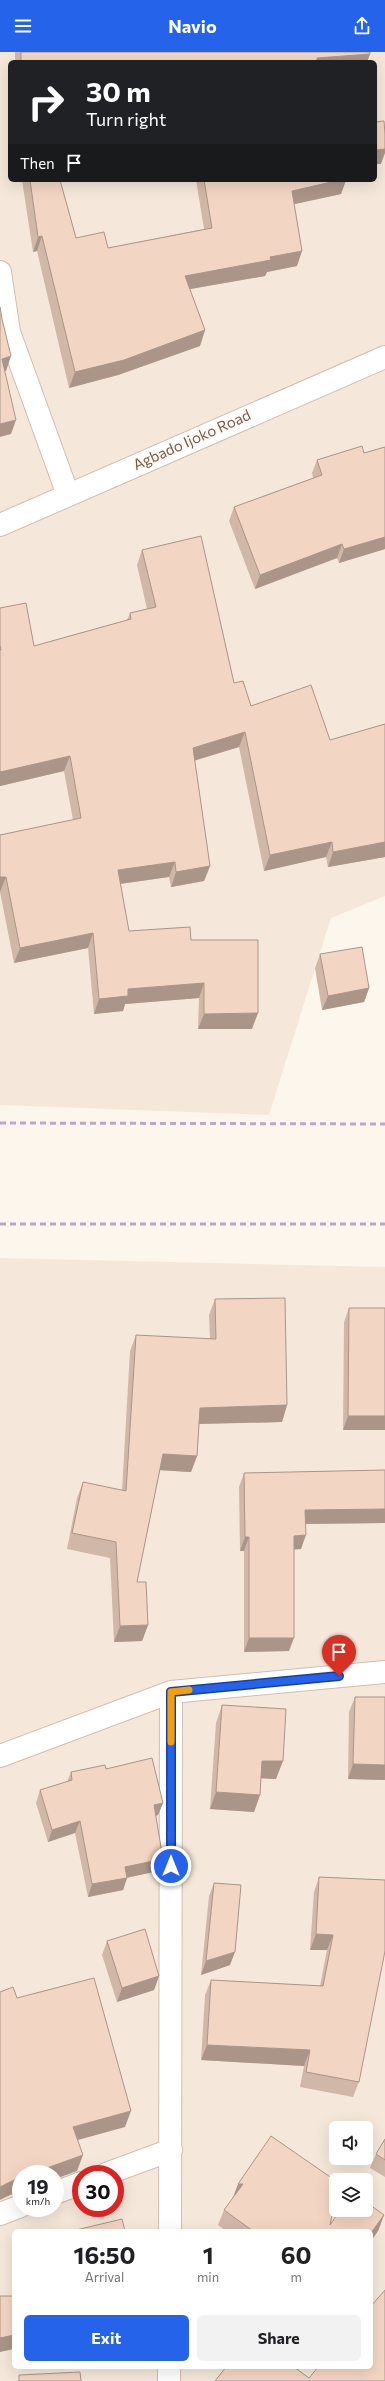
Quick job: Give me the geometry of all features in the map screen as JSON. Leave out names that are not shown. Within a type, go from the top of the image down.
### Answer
[{"type":"street","points":[[0,272],[9,332],[68,495]]},
{"type":"street","name":"Agbado Ijoko Road","points":[[0,525],[385,357]]},
{"type":"street","points":[[0,1756],[171,1692],[385,1672]]},
{"type":"street","points":[[170,2229],[171,1692]]},
{"type":"street","points":[[124,2167],[171,2150]]},
{"type":"street","points":[[0,2214],[12,2209]]},
{"type":"street","points":[[169,2369],[169,2381]]},
{"type":"shaded area","points":[[0,52],[385,52],[385,896],[331,918],[269,1115],[0,1105]]},
{"type":"shaded area","points":[[0,1258],[385,1267],[385,2381],[0,2381]]},
{"type":"building","points":[[21,52],[370,52],[370,54],[317,58],[317,60],[21,60]]},
{"type":"building","points":[[384,121],[385,149],[377,150],[377,122]]},
{"type":"building","points":[[30,182],[61,182],[76,238],[104,232],[108,248],[212,228],[204,182],[331,182],[292,191],[302,251],[270,257],[271,260],[185,276],[205,330],[124,360],[75,372],[42,236],[38,237]]},
{"type":"building","points":[[0,307],[11,356],[2,359],[16,420],[0,424]]},
{"type":"building","points":[[362,446],[364,453],[385,447],[385,537],[344,549],[342,544],[260,575],[234,507],[322,475],[317,460]]},
{"type":"building","points":[[201,536],[234,683],[243,681],[251,706],[311,685],[330,740],[385,724],[385,842],[333,852],[332,842],[270,855],[245,732],[193,748],[210,866],[176,872],[175,862],[118,870],[129,931],[190,927],[191,940],[258,940],[258,1013],[204,1014],[204,983],[128,989],[128,996],[99,999],[93,933],[20,948],[6,877],[0,877],[0,835],[81,818],[70,756],[0,772],[0,608],[26,603],[34,646],[131,619],[130,613],[156,607],[142,550]]},
{"type":"building","points":[[362,947],[369,988],[328,996],[320,954]]},
{"type":"building","points":[[285,1298],[287,1405],[200,1408],[197,1456],[163,1454],[137,1582],[146,1582],[148,1625],[120,1626],[116,1542],[72,1533],[83,1482],[126,1491],[136,1335],[216,1339],[215,1299]]},
{"type":"building","points":[[349,1308],[385,1308],[385,1416],[348,1416]]},
{"type":"building","points":[[385,1470],[385,1509],[305,1510],[306,1535],[294,1536],[294,1638],[249,1638],[249,1537],[245,1537],[244,1473]]},
{"type":"building","points":[[355,1697],[385,1697],[385,1765],[353,1764]]},
{"type":"building","points":[[222,1705],[286,1709],[283,1761],[262,1761],[260,1795],[216,1792]]},
{"type":"building","points":[[152,1758],[163,1803],[154,1805],[163,1859],[125,1867],[127,1878],[92,1884],[80,1821],[52,1830],[40,1790],[72,1780],[71,1772],[105,1765],[106,1769]]},
{"type":"building","points":[[319,1877],[385,1880],[385,1951],[359,2082],[306,2072],[310,2050],[207,2045],[211,1980],[323,1986],[333,1935],[316,1934]]},
{"type":"building","points":[[214,1883],[241,1885],[235,1952],[206,1961]]},
{"type":"building","points":[[145,1929],[159,1976],[122,1988],[107,1941]]},
{"type":"building","points":[[94,1978],[131,2111],[73,2127],[83,2155],[55,2165],[12,2165],[12,2181],[0,2187],[0,1992],[13,1987],[17,1998]]},
{"type":"building","points":[[271,2136],[329,2176],[329,2217],[332,2217],[330,2225],[335,2217],[373,2217],[373,2207],[384,2215],[373,2230],[373,2229],[250,2229],[224,2210],[243,2184],[238,2184]]},
{"type":"building","points":[[385,2139],[385,2160],[376,2154]]},
{"type":"building","points":[[122,2219],[124,2229],[80,2229]]},
{"type":"building","points":[[385,2290],[385,2381],[215,2381],[224,2369],[297,2369],[309,2378],[316,2369],[373,2369],[373,2304]]},
{"type":"building","points":[[0,2296],[12,2296],[12,2335],[0,2338]]},
{"type":"building","points":[[80,2372],[81,2381],[19,2381],[19,2375]]},
{"type":"railway","points":[[0,1123],[385,1124]]},
{"type":"railway","points":[[0,1224],[385,1224]]},
{"type":"slow traffic","points":[[171,1742],[171,1692],[189,1690]]},
{"type":"route","points":[[171,1866],[171,1692],[339,1676]]}]
